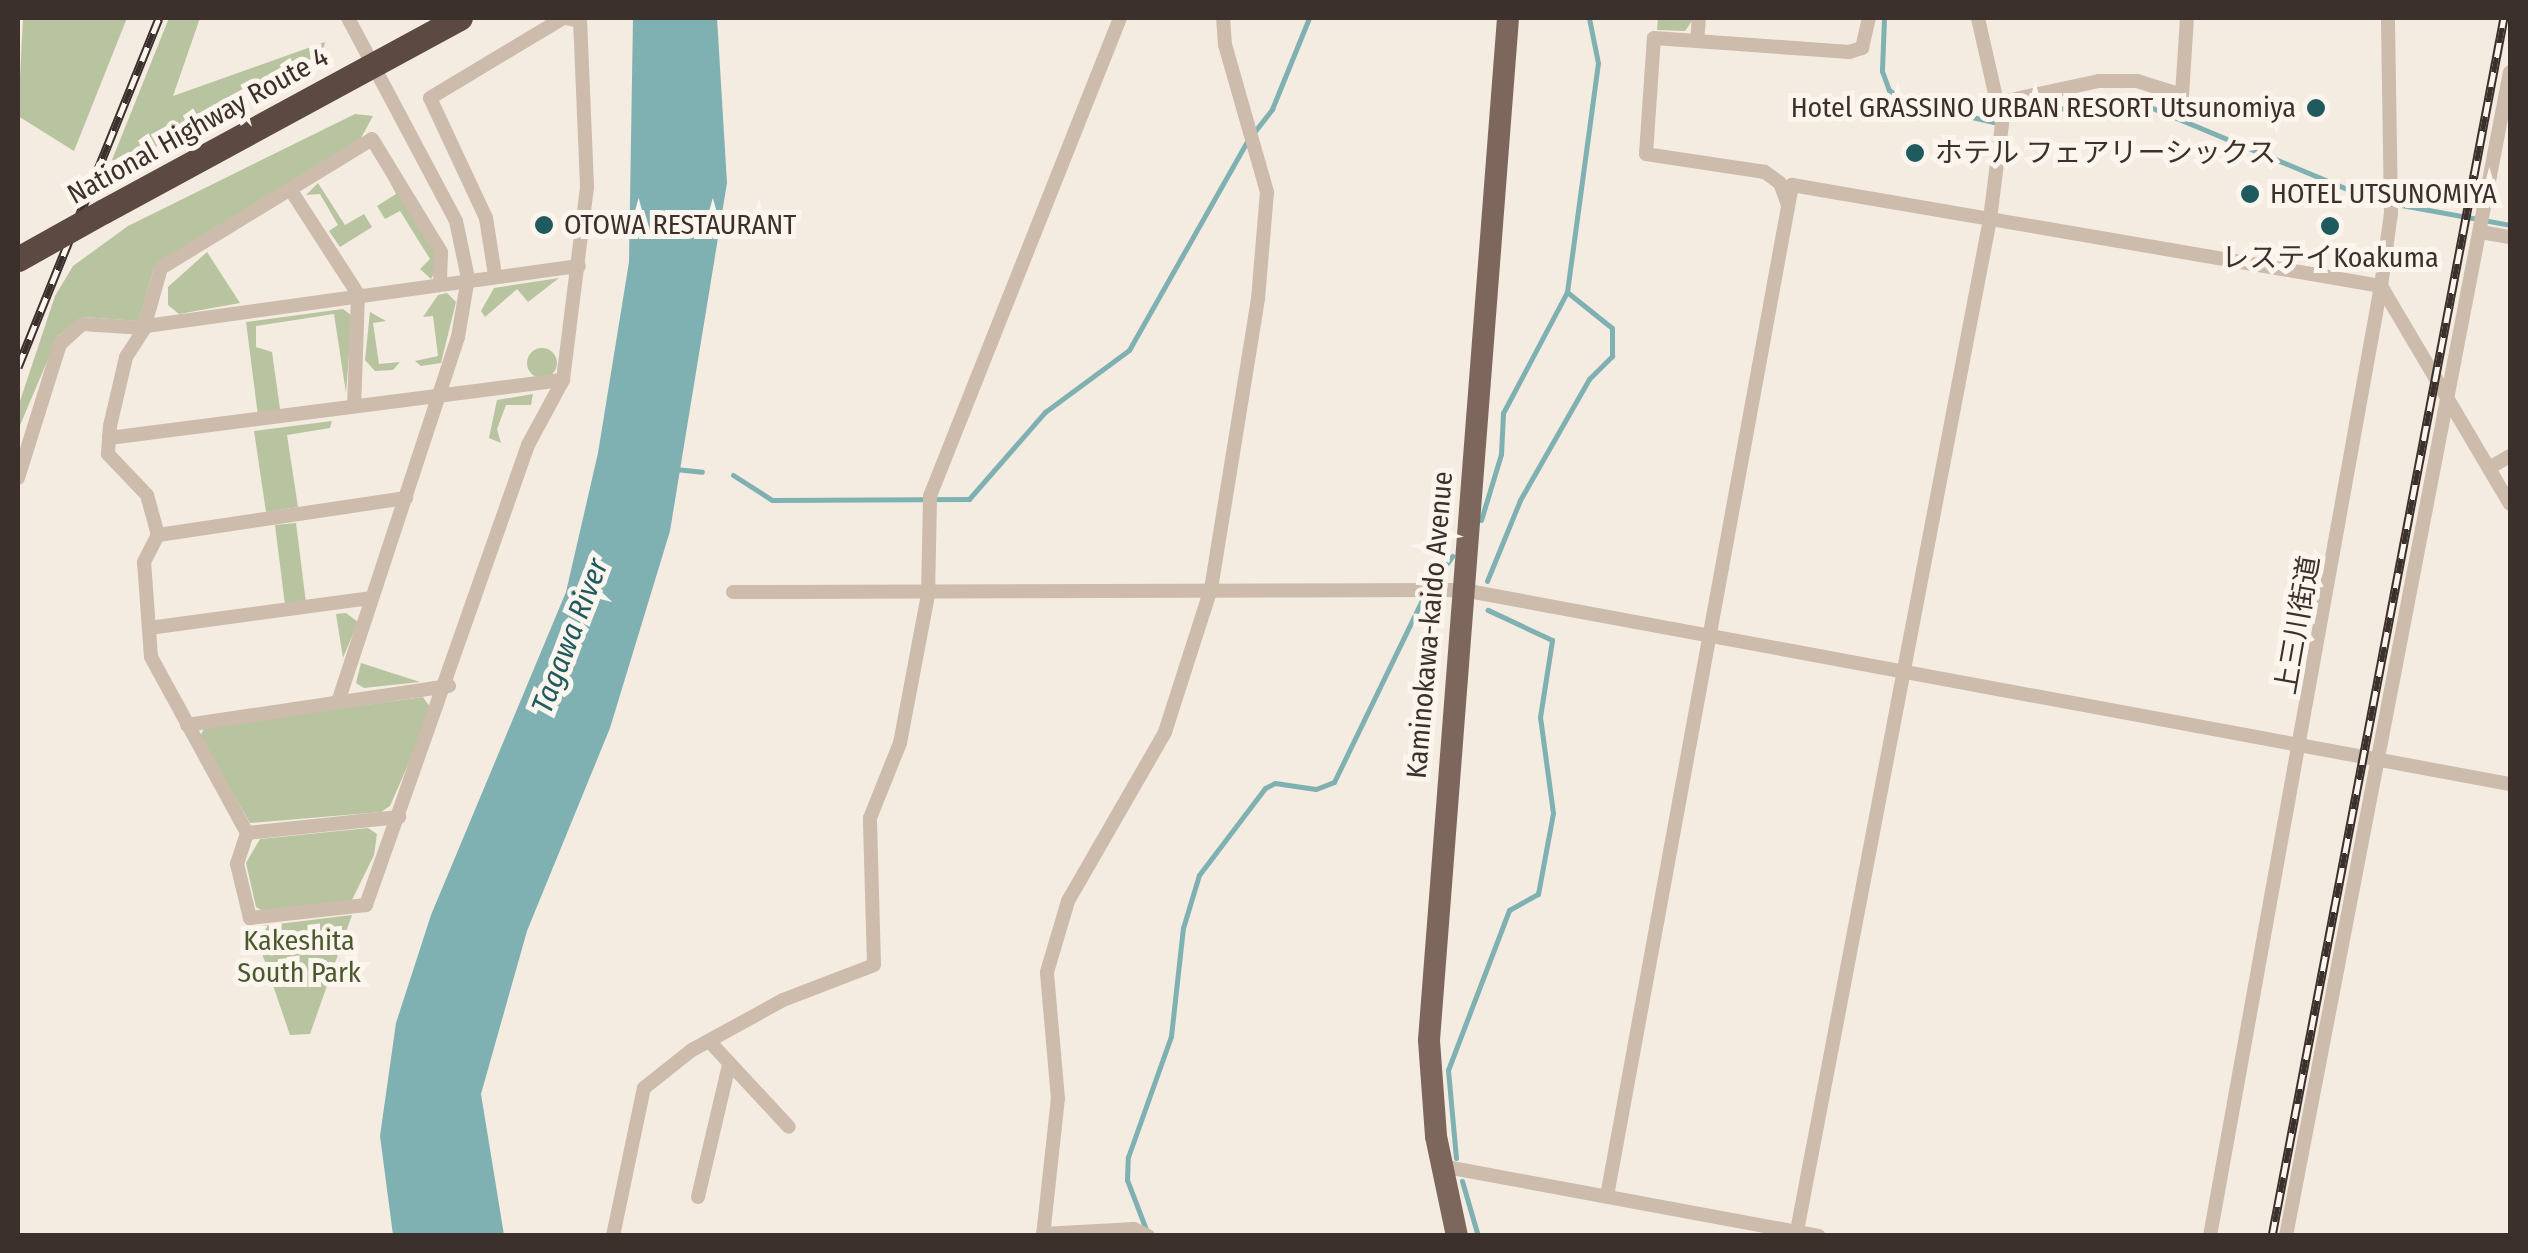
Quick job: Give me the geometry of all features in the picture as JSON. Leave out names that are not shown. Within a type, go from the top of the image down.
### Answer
[{"type":"highway","name":"National Highway Route 4","points":[[18,259],[460,18]]},
{"type":"main road","name":"Kaminokawa-kaido Avenue","points":[[1457,1236],[1442,1166],[1429,1040],[1508,18]]},
{"type":"street","points":[[338,699],[438,399],[468,278],[456,221],[348,18]]},
{"type":"street","points":[[440,282],[441,252],[372,139],[161,268],[144,328],[126,356],[108,454],[147,495],[158,535],[144,562],[151,656],[247,834],[236,864],[250,918],[366,906],[449,686],[528,445],[564,380],[587,186],[580,22],[564,18],[430,98],[486,218],[495,275]]},
{"type":"street","points":[[613,1236],[644,1088],[709,1040],[783,1000],[874,965],[870,818],[900,743],[928,596],[930,496],[1120,18]]},
{"type":"street","points":[[1148,1236],[1134,1229],[1043,1235],[1058,1099],[1047,972],[1068,901],[1165,732],[1211,589],[1258,299],[1267,192],[1223,18]]},
{"type":"street","points":[[1698,41],[1699,18]]},
{"type":"street","points":[[1788,206],[1780,184],[1766,172],[1646,154],[1654,38],[1849,52],[1862,48],[1869,18]]},
{"type":"street","points":[[1797,1234],[1990,219],[2002,124],[1978,18]]},
{"type":"street","points":[[1997,103],[2098,82],[2137,82],[2182,96],[2186,18]]},
{"type":"street","name":"上三川街道","points":[[2210,1236],[2304,744],[2381,286],[2391,213],[2388,18]]},
{"type":"street","points":[[2286,1236],[2447,400],[2504,141],[2510,72]]},
{"type":"street","points":[[1607,1196],[1792,186],[2381,286],[2510,504]]},
{"type":"street","points":[[290,189],[358,294],[354,406]]},
{"type":"street","points":[[2481,232],[2510,237]]},
{"type":"street","points":[[18,478],[60,344],[82,324],[144,328],[468,278],[579,266]]},
{"type":"street","points":[[110,438],[564,380]]},
{"type":"street","points":[[2489,468],[2510,456]]},
{"type":"street","points":[[158,535],[406,498]]},
{"type":"street","points":[[732,592],[928,596],[1211,589],[1463,590],[2510,784]]},
{"type":"street","points":[[149,628],[372,598]]},
{"type":"street","points":[[187,725],[338,699],[449,686]]},
{"type":"street","points":[[247,834],[400,816]]},
{"type":"street","points":[[709,1040],[789,1127]]},
{"type":"street","points":[[698,1197],[729,1066]]},
{"type":"street","points":[[1442,1166],[1819,1236]]},
{"type":"green space","points":[[23,18],[127,18],[74,151],[18,116]]},
{"type":"green space","points":[[169,18],[200,18],[173,96],[325,42],[323,52],[106,175]]},
{"type":"green space","points":[[1658,18],[1694,18],[1685,31],[1657,30]]},
{"type":"green space","points":[[355,114],[373,116],[361,138],[154,267],[139,321],[83,317],[58,336],[18,430],[18,407],[55,296],[73,266],[128,226]]},
{"type":"green space","points":[[376,154],[434,251],[437,268],[431,279],[420,269],[430,259],[400,211],[385,219],[377,206],[396,194]]},
{"type":"green space","points":[[318,183],[345,225],[364,214],[372,227],[340,247],[329,231],[338,225],[320,194],[306,195]]},
{"type":"green space","points":[[207,252],[240,303],[179,314],[168,305],[168,287]]},
{"type":"green space","points":[[559,278],[528,302],[517,289],[485,317],[481,311],[494,288]]},
{"type":"green space","points":[[447,293],[456,302],[441,363],[421,366],[415,361],[438,356],[433,316],[423,317],[438,295]]},
{"type":"green space","points":[[343,309],[352,316],[346,393],[334,314],[256,326],[256,347],[272,352],[280,409],[258,416],[246,322]]},
{"type":"green space","points":[[370,312],[386,321],[373,323],[379,364],[400,362],[393,370],[375,371],[365,360]]},
{"type":"green space","points":[[542,348],[553,352],[557,363],[553,374],[542,378],[531,374],[527,363],[531,352]]},
{"type":"green space","points":[[533,394],[531,405],[506,405],[497,429],[501,443],[489,438],[497,400]]},
{"type":"green space","points":[[332,421],[330,428],[287,435],[298,507],[266,512],[254,431]]},
{"type":"green space","points":[[296,523],[306,603],[285,605],[275,525]]},
{"type":"green space","points":[[346,613],[358,622],[343,658],[336,614]]},
{"type":"green space","points":[[361,663],[420,682],[364,688],[356,683]]},
{"type":"green space","points":[[423,697],[432,710],[390,806],[381,812],[250,823],[200,736],[205,727]]},
{"type":"green space","points":[[368,828],[377,834],[374,855],[351,902],[265,912],[256,907],[246,863],[260,839]]},
{"type":"green space","name":"Kakeshita South Park","points":[[352,915],[310,1034],[290,1035],[253,927]]},
{"type":"water","name":"Tagawa River","points":[[633,18],[717,18],[727,183],[670,531],[610,728],[527,931],[481,1094],[504,1235],[393,1235],[380,1136],[396,1023],[431,915],[566,592],[598,453],[629,262]]},
{"type":"waterway","points":[[1255,131],[1272,109],[1309,18]]},
{"type":"waterway","points":[[1481,520],[1501,454],[1503,413],[1567,292],[1598,63],[1589,18]]},
{"type":"waterway","points":[[1884,18],[1882,71],[1889,90],[1906,102],[1994,122],[2105,100],[2138,102],[2374,200],[2510,225]]},
{"type":"waterway","points":[[733,475],[772,500],[969,499],[1045,412],[1129,350],[1248,140]]},
{"type":"waterway","points":[[1487,581],[1520,500],[1589,379],[1612,356],[1612,328],[1567,292]]},
{"type":"waterway","points":[[675,469],[702,472]]},
{"type":"waterway","points":[[1437,577],[1452,556]]},
{"type":"waterway","points":[[1147,1232],[1127,1180],[1128,1157],[1171,1036],[1183,928],[1199,875],[1265,788],[1275,783],[1316,789],[1334,782],[1423,598]]},
{"type":"waterway","points":[[1456,1158],[1448,1070],[1509,910],[1538,894],[1553,813],[1540,717],[1552,640],[1488,610]]},
{"type":"waterway","points":[[1462,1181],[1478,1236]]},
{"type":"railway","points":[[18,367],[159,18]]},
{"type":"railway","points":[[2272,1236],[2504,18]]},
{"type":"place","name":"Hotel GRASSINO URBAN RESORT Utsunomiya","points":[[2316,108]]},
{"type":"place","name":"ホテル フェアリーシックス","points":[[1915,153]]},
{"type":"place","name":"HOTEL UTSUNOMIYA","points":[[2250,194]]},
{"type":"place","name":"OTOWA RESTAURANT","points":[[544,225]]},
{"type":"place","name":"レステイKoakuma","points":[[2330,226]]}]
